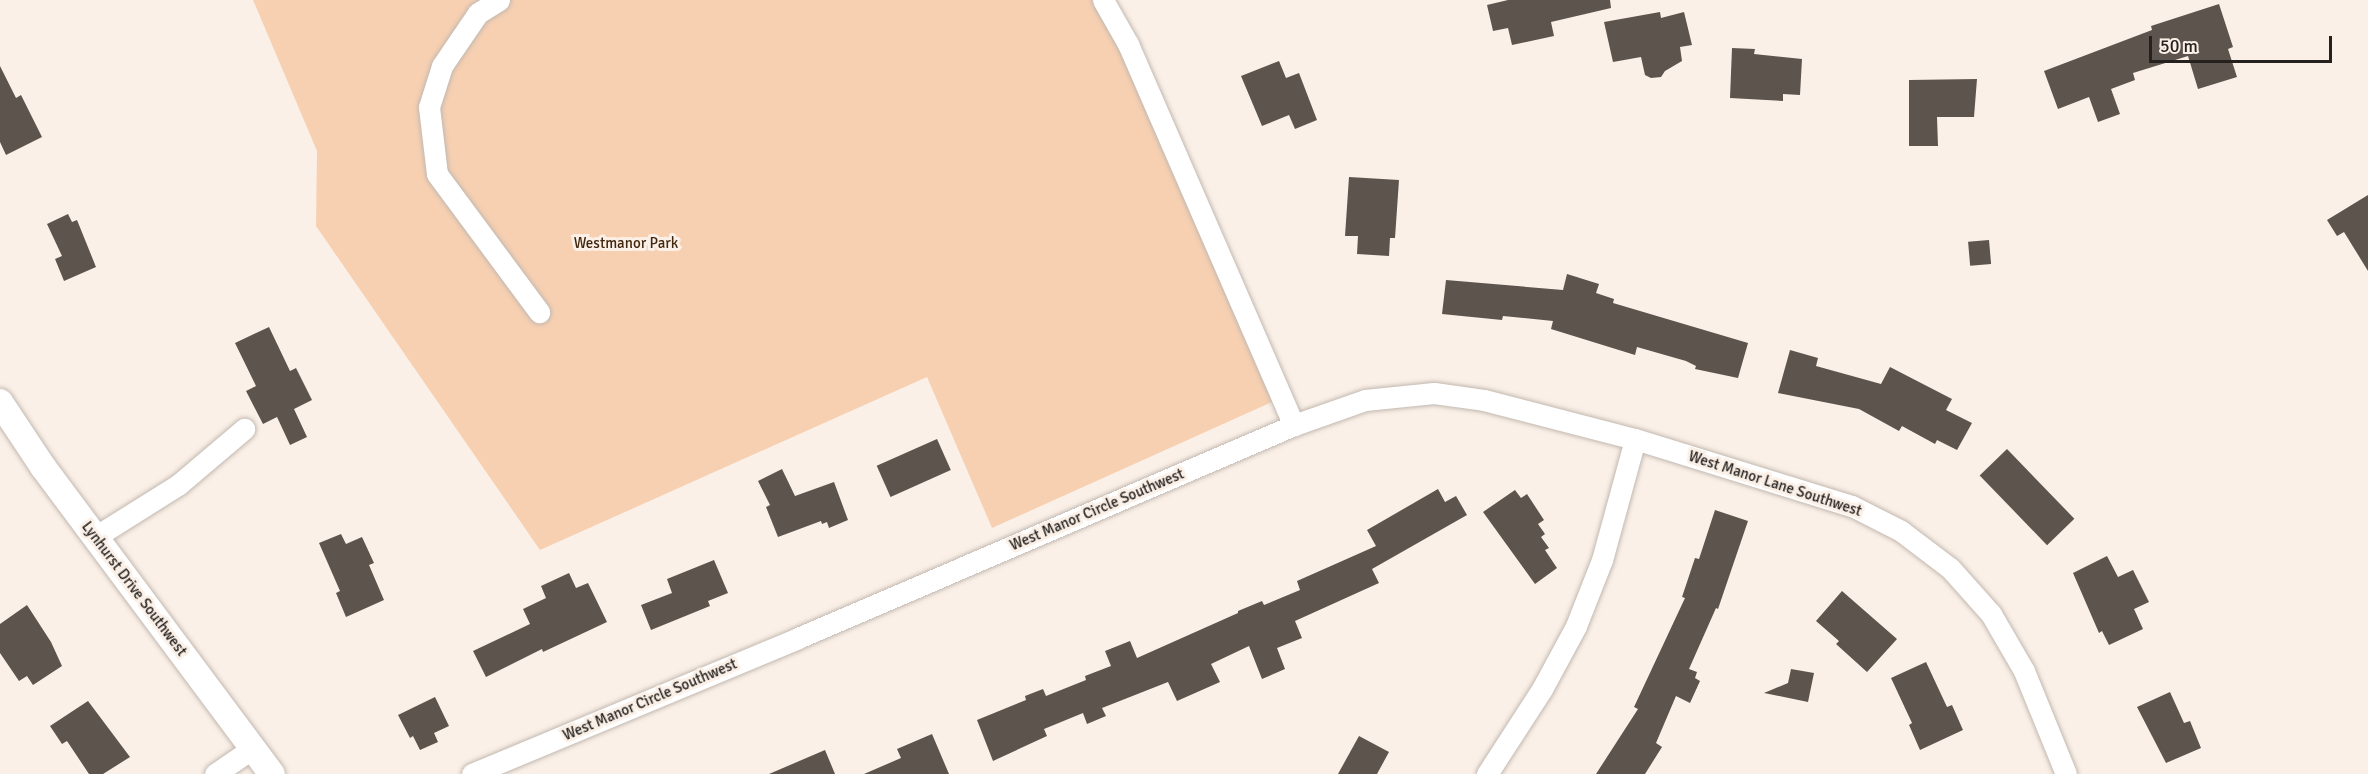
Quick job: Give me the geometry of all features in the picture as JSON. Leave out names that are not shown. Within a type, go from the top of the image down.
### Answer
[{"type":"street","points":[[499,0],[478,13],[442,66],[429,107],[437,174],[539,312]]},
{"type":"street","points":[[1103,0],[1128,44],[1294,425]]},
{"type":"street","name":"West Manor Lane Southwest","points":[[1294,425],[1365,400],[1434,393],[1484,400],[1635,440],[1852,506],[1901,531],[1950,568],[1991,614],[2024,671],[2066,774]]},
{"type":"street","name":"Lynhurst Drive Southwest","points":[[0,402],[43,467],[272,774]]},
{"type":"street","name":"West Manor Circle Southwest","points":[[471,774],[798,638],[1294,425]]},
{"type":"street","points":[[95,537],[178,485],[244,429]]},
{"type":"street","points":[[1487,774],[1542,689],[1576,627],[1602,560],[1635,440]]},
{"type":"street","points":[[215,774],[253,748]]},
{"type":"green space","name":"Westmanor Park","points":[[253,0],[1101,0],[1283,397],[992,528],[927,377],[540,550],[316,226],[317,151]]},
{"type":"building","points":[[1508,0],[1610,0],[1611,8],[1551,22],[1554,36],[1512,45],[1508,28],[1493,31],[1487,5]]},
{"type":"building","points":[[2219,4],[2233,47],[2228,49],[2237,77],[2198,89],[2188,56],[2133,73],[2135,80],[2111,89],[2120,114],[2098,122],[2089,97],[2058,109],[2044,71],[2152,30],[2151,26]]},
{"type":"building","points":[[1660,12],[1661,18],[1684,12],[1692,45],[1680,47],[1682,61],[1665,71],[1661,77],[1651,78],[1645,75],[1641,57],[1613,62],[1604,22]]},
{"type":"building","points":[[1732,48],[1755,49],[1754,54],[1802,59],[1800,95],[1783,94],[1783,101],[1730,98]]},
{"type":"building","points":[[1279,61],[1286,78],[1299,73],[1317,120],[1295,129],[1289,115],[1262,126],[1241,76]]},
{"type":"building","points":[[0,66],[16,98],[21,95],[42,137],[6,155],[0,142]]},
{"type":"building","points":[[1977,79],[1974,117],[1937,117],[1938,146],[1909,146],[1909,80]]},
{"type":"building","points":[[1349,177],[1399,180],[1395,238],[1390,238],[1389,256],[1357,254],[1358,236],[1345,236]]},
{"type":"building","points":[[2368,195],[2368,271],[2344,232],[2337,236],[2327,220]]},
{"type":"building","points":[[68,214],[72,222],[77,220],[96,267],[64,281],[55,259],[62,256],[47,224]]},
{"type":"building","points":[[1989,240],[1991,264],[1970,266],[1968,242]]},
{"type":"building","points":[[1567,274],[1599,284],[1596,293],[1614,299],[1613,303],[1748,343],[1738,378],[1695,369],[1696,366],[1686,361],[1637,347],[1635,355],[1551,329],[1553,321],[1503,316],[1502,320],[1442,314],[1446,280],[1563,290]]},
{"type":"building","points":[[269,327],[290,371],[296,368],[312,400],[294,409],[307,437],[290,445],[277,417],[263,424],[246,391],[256,386],[235,343]]},
{"type":"building","points":[[1790,350],[1818,358],[1816,366],[1881,384],[1890,367],[1952,399],[1946,410],[1972,423],[1957,450],[1937,440],[1935,444],[1902,426],[1899,431],[1859,409],[1778,393]]},
{"type":"building","points":[[937,439],[951,470],[891,497],[877,466]]},
{"type":"building","points":[[2007,449],[2074,519],[2047,545],[1980,475]]},
{"type":"building","points":[[782,469],[795,496],[834,482],[848,520],[829,528],[827,522],[822,524],[821,521],[778,537],[766,507],[770,505],[758,481]]},
{"type":"building","points":[[1438,489],[1445,502],[1456,496],[1467,515],[1372,569],[1379,583],[1295,621],[1302,638],[1277,648],[1285,669],[1262,679],[1249,646],[1211,664],[1220,682],[1177,701],[1168,682],[1102,708],[1106,716],[1087,724],[1083,713],[1044,729],[1047,736],[993,761],[977,720],[1026,700],[1025,696],[1043,689],[1046,696],[1086,680],[1085,676],[1111,666],[1105,651],[1130,641],[1137,658],[1238,613],[1238,611],[1262,601],[1264,605],[1300,590],[1297,581],[1376,546],[1367,530]]},
{"type":"building","points":[[1515,490],[1521,498],[1527,494],[1544,520],[1538,524],[1545,534],[1541,537],[1549,548],[1545,550],[1557,568],[1535,584],[1483,512]]},
{"type":"building","points":[[1715,510],[1748,521],[1718,609],[1716,608],[1689,669],[1697,672],[1695,678],[1700,681],[1690,703],[1676,696],[1656,743],[1662,747],[1645,774],[1596,774],[1638,709],[1634,707],[1685,598],[1682,597],[1695,558],[1699,559]]},
{"type":"building","points":[[341,534],[346,544],[362,537],[374,563],[369,565],[384,600],[346,617],[336,593],[340,591],[319,543]]},
{"type":"building","points":[[2107,556],[2118,577],[2133,570],[2149,602],[2134,609],[2143,629],[2109,645],[2102,631],[2099,633],[2073,573]]},
{"type":"building","points":[[714,560],[728,593],[708,601],[710,606],[651,630],[641,605],[672,593],[667,579]]},
{"type":"building","points":[[569,573],[576,588],[588,583],[607,622],[543,652],[542,649],[486,677],[473,651],[530,624],[523,609],[546,598],[541,586]]},
{"type":"building","points":[[1842,591],[1897,639],[1867,672],[1836,644],[1839,641],[1816,621]]},
{"type":"building","points":[[27,605],[51,642],[62,666],[33,685],[27,676],[19,681],[0,653],[0,624]]},
{"type":"building","points":[[1926,662],[1947,707],[1952,705],[1963,730],[1920,750],[1909,725],[1912,723],[1891,678]]},
{"type":"building","points":[[1791,669],[1814,673],[1808,702],[1764,693],[1788,683]]},
{"type":"building","points":[[2170,692],[2184,723],[2190,721],[2201,748],[2166,763],[2137,707]]},
{"type":"building","points":[[435,697],[449,726],[434,733],[438,742],[420,750],[413,736],[410,738],[398,715]]},
{"type":"building","points":[[88,701],[130,757],[103,774],[89,774],[67,741],[62,744],[50,726]]},
{"type":"building","points":[[932,734],[949,774],[864,774],[901,758],[897,749]]},
{"type":"building","points":[[1359,736],[1389,752],[1377,774],[1338,774]]},
{"type":"building","points":[[825,750],[835,774],[769,774]]}]
